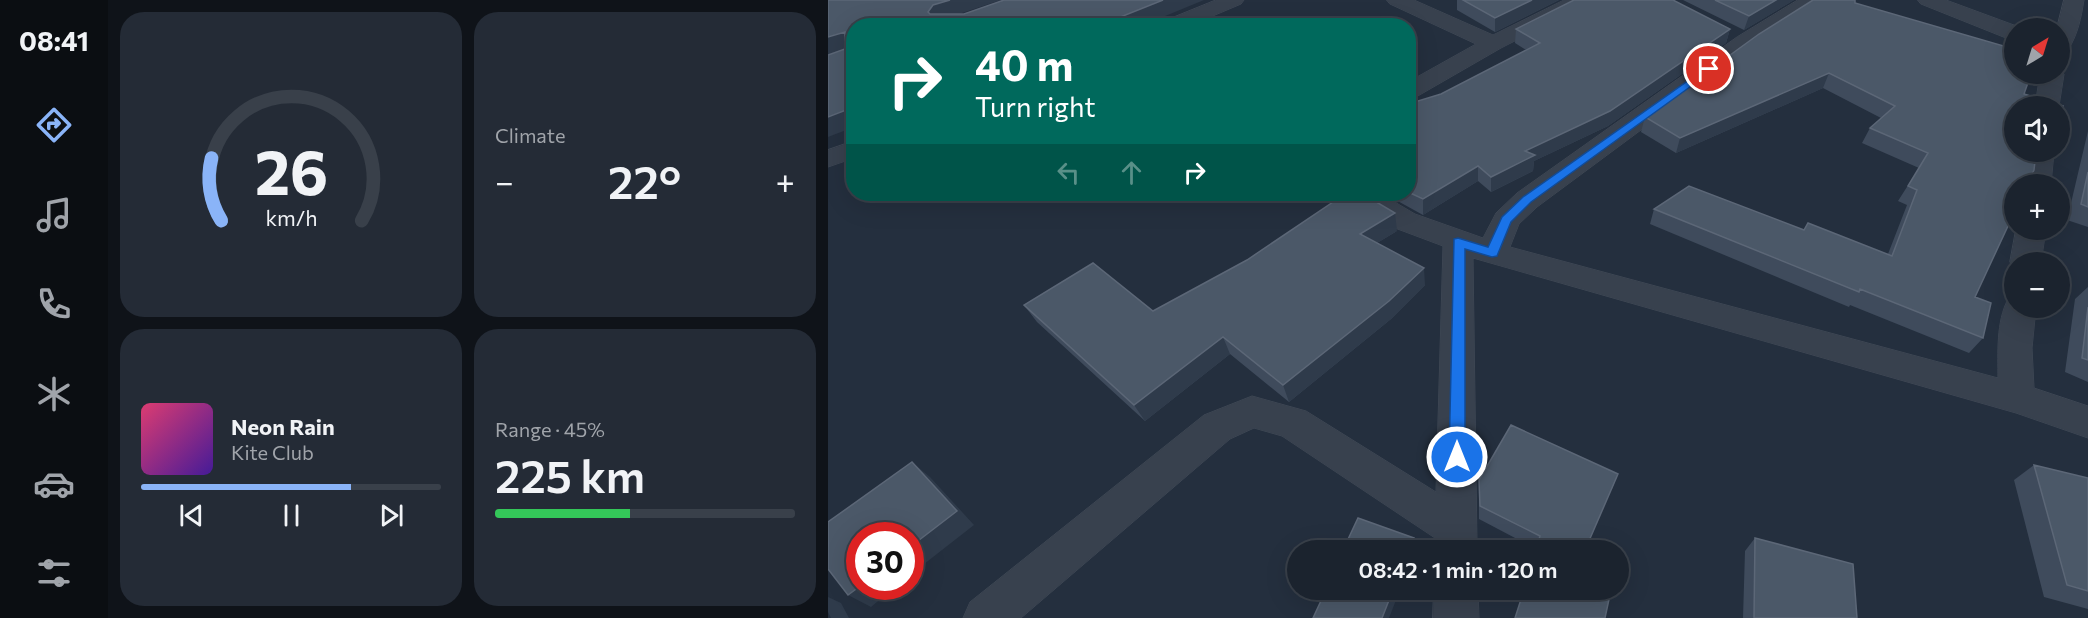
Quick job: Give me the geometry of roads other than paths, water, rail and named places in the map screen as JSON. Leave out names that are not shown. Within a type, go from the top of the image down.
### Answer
[{"type":"street","points":[[1189,18],[1234,0]]},
{"type":"street","points":[[1397,0],[1493,43]]},
{"type":"street","points":[[1416,87],[1493,43],[1580,0]]},
{"type":"street","points":[[1492,253],[1506,220],[1527,200],[1735,37],[1812,0]]},
{"type":"street","points":[[1928,0],[2004,29]]},
{"type":"street","points":[[2070,21],[2074,0]]},
{"type":"street","points":[[828,159],[846,152]]},
{"type":"street","points":[[1372,201],[1405,221],[1492,253],[2016,398],[2088,422]]},
{"type":"street","points":[[1456,539],[1458,242]]},
{"type":"street","points":[[2016,398],[2015,348],[2019,318]]},
{"type":"street","points":[[986,618],[1217,428],[1252,412],[1293,423],[1456,539]]},
{"type":"street","points":[[1456,600],[1456,618]]}]
